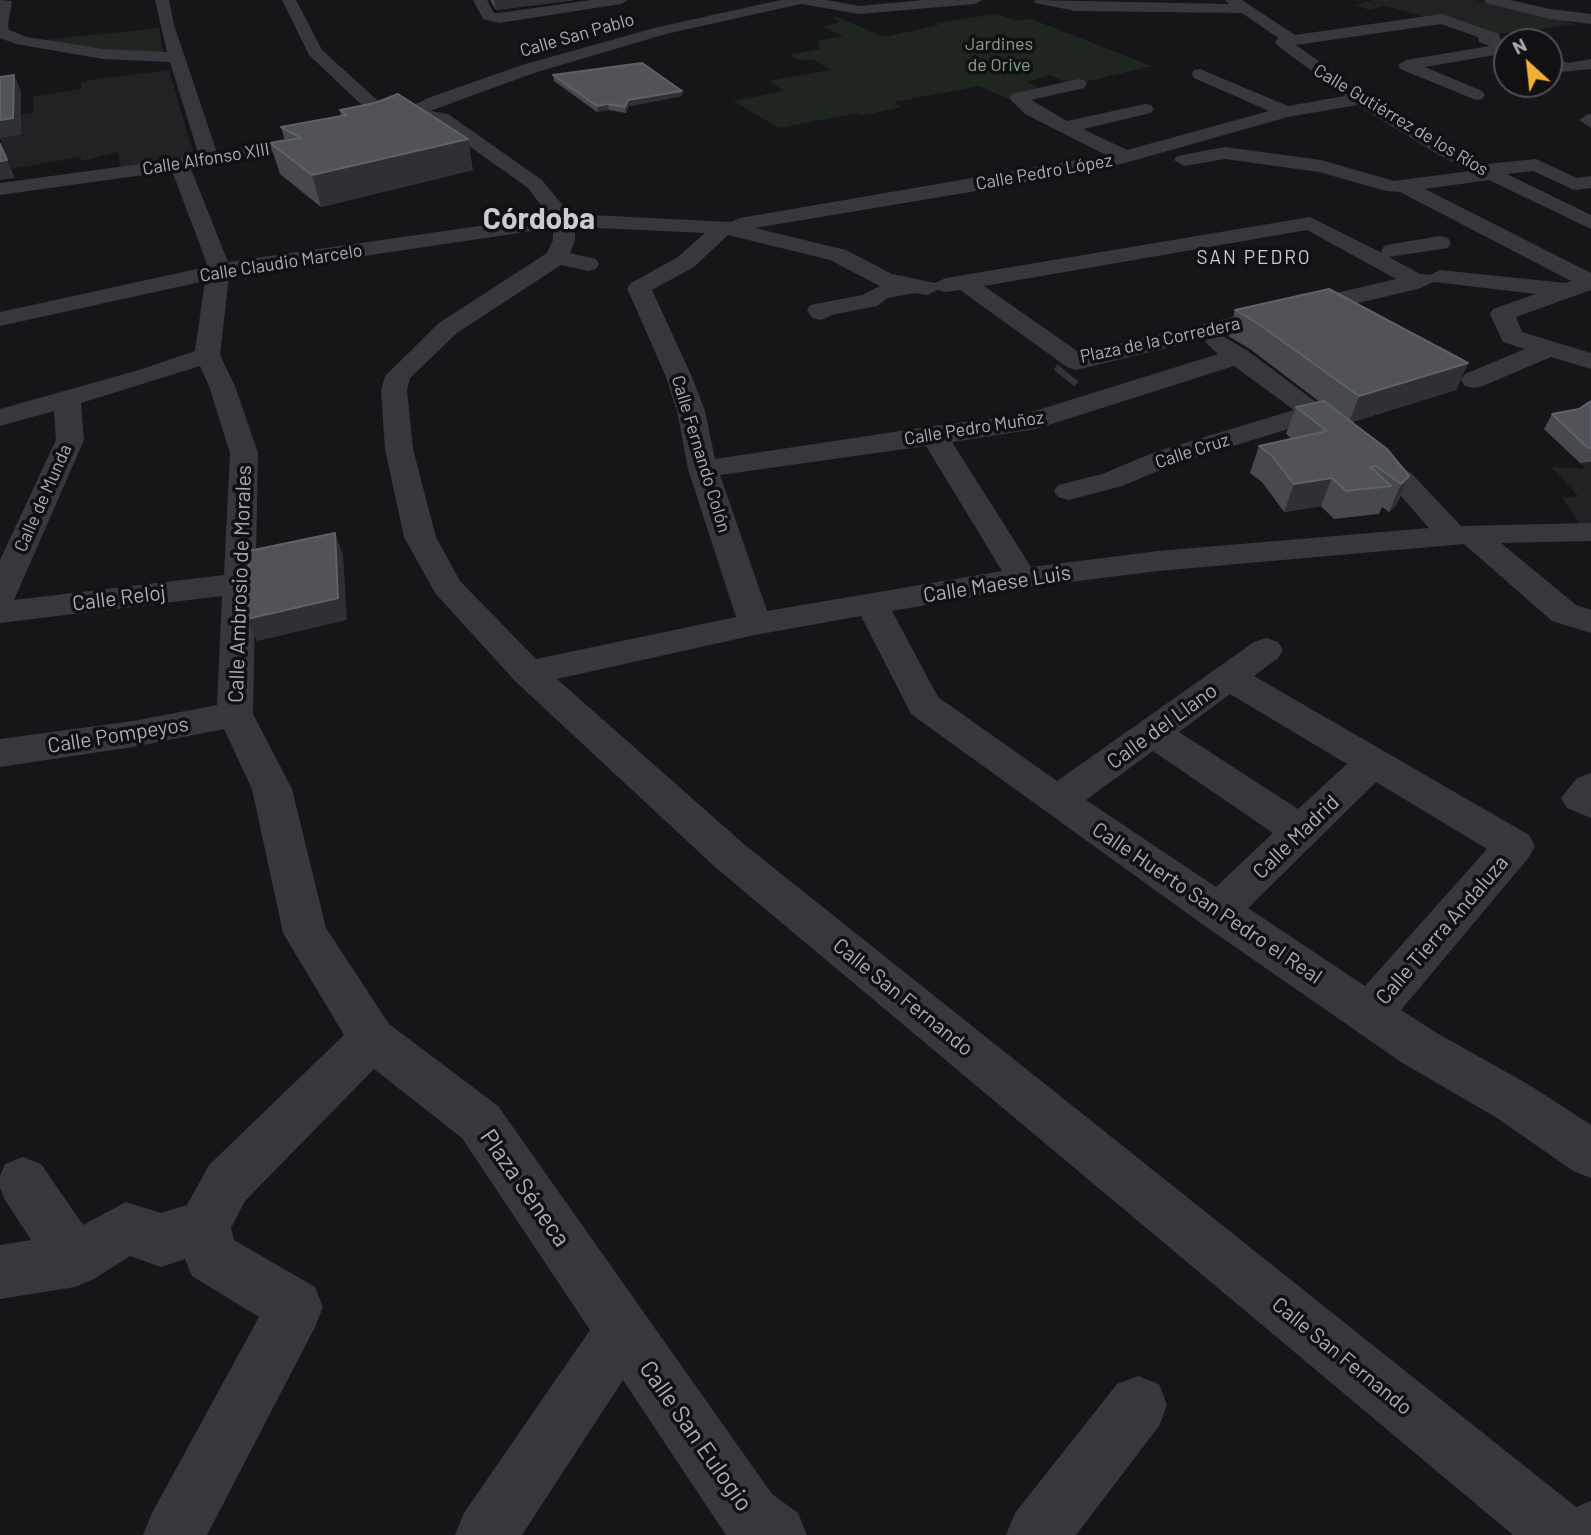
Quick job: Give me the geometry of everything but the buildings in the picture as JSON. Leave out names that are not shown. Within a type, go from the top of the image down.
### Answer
[{"type":"street","points":[[162,0],[159,25],[176,57],[210,160]]},
{"type":"street","points":[[289,0],[315,52],[324,63],[384,112],[442,118],[505,160],[535,184],[564,220],[564,240],[557,257],[589,264]]},
{"type":"street","points":[[480,0],[488,16],[499,18],[621,0]]},
{"type":"street","points":[[801,0],[859,10],[975,0]]},
{"type":"street","name":"Calle San Pablo","points":[[409,114],[433,102],[528,69],[663,30],[801,0]]},
{"type":"street","points":[[1041,0],[1075,7],[1245,4]]},
{"type":"street","points":[[1492,0],[1550,15],[1591,19]]},
{"type":"street","points":[[5,1],[0,24],[2,33],[22,41],[43,47],[103,54],[176,57]]},
{"type":"street","points":[[591,4],[663,30]]},
{"type":"street","name":"Calle Gutiérrez de los Ríos","points":[[1245,4],[1289,37],[1283,42],[1305,61],[1364,101],[1486,172],[1591,223]]},
{"type":"street","points":[[1283,42],[1365,28],[1442,19],[1493,38]]},
{"type":"street","points":[[1563,28],[1591,24]]},
{"type":"street","points":[[22,41],[74,35]]},
{"type":"street","points":[[1436,98],[1476,95],[1406,65],[1493,45]]},
{"type":"street","points":[[1563,66],[1591,64]]},
{"type":"street","points":[[1436,76],[1493,66]]},
{"type":"street","points":[[1200,74],[1286,112]]},
{"type":"street","points":[[1078,85],[1018,99],[1031,110],[1125,157]]},
{"type":"street","name":"Calle Pedro López","points":[[724,228],[1125,157],[1286,112],[1364,101],[1395,102]]},
{"type":"street","points":[[1065,127],[1145,109]]},
{"type":"street","points":[[373,126],[409,114]]},
{"type":"street","name":"Calle Alfonso XIII","points":[[0,189],[210,160],[342,133]]},
{"type":"street","points":[[1156,149],[1187,161],[1225,153],[1321,166],[1384,186],[1536,165],[1574,184],[1591,182]]},
{"type":"street","points":[[0,418],[148,376],[208,355],[217,288],[217,261],[179,164]]},
{"type":"street","points":[[1402,185],[1591,282]]},
{"type":"street","name":"Calle Claudio Marcelo","points":[[0,319],[216,271],[564,220],[724,228]]},
{"type":"street","points":[[821,313],[819,310],[869,301],[880,293],[1310,223],[1379,253],[1427,280],[1567,290]]},
{"type":"street","points":[[724,228],[838,255],[885,280],[937,285]]},
{"type":"street","name":"Calle Fernando Colón","points":[[724,228],[686,262],[639,288],[691,411],[703,469],[755,624]]},
{"type":"street","points":[[1379,253],[1505,237]]},
{"type":"street","name":"Calle San Fernando","points":[[557,257],[448,328],[398,376],[394,390],[399,449],[421,537],[447,586],[528,673],[730,856],[1561,1535]]},
{"type":"street","name":"Plaza de la Corredera","points":[[937,285],[1069,371],[1204,332],[1427,280]]},
{"type":"street","points":[[1591,282],[1502,314],[1512,337],[1591,360]]},
{"type":"street","points":[[1204,332],[1315,412],[1403,481],[1462,535],[1564,613],[1591,622]]},
{"type":"street","points":[[1474,380],[1550,348]]},
{"type":"street","name":"Calle Ambrosio de Morales","points":[[208,355],[222,386],[244,453],[235,714],[272,789],[305,933],[372,1039]]},
{"type":"street","name":"Calle Pedro Muñoz","points":[[703,469],[933,434],[1026,423],[1239,356]]},
{"type":"street","points":[[1069,371],[1097,402]]},
{"type":"street","name":"Calle de Munda","points":[[0,596],[71,440],[67,397]]},
{"type":"street","name":"Calle Cruz","points":[[1069,491],[1112,480],[1165,458],[1315,412]]},
{"type":"street","points":[[933,434],[1022,578]]},
{"type":"street","name":"Calle Maese Luis","points":[[528,673],[755,624],[1022,578],[1158,561],[1462,535],[1591,531]]},
{"type":"street","name":"Calle Reloj","points":[[0,612],[238,584]]},
{"type":"street","name":"Calle Huerto San Pedro el Real","points":[[872,604],[924,705],[1217,912],[1418,1047],[1514,1102],[1591,1154]]},
{"type":"street","name":"Calle del Llano","points":[[1057,801],[1266,650]]},
{"type":"street","points":[[1229,677],[1374,761]]},
{"type":"street","name":"Calle Pompeyos","points":[[0,753],[133,734],[235,714]]},
{"type":"street","points":[[1153,733],[1301,831]]},
{"type":"street","name":"Calle Madrid","points":[[1217,912],[1374,761]]},
{"type":"street","name":"Calle Tierra Andaluza","points":[[1369,1014],[1515,846],[1374,761]]},
{"type":"street","points":[[1591,788],[1581,798],[1591,803]]},
{"type":"street","points":[[174,1535],[295,1307],[212,1257],[204,1226],[227,1183],[372,1039]]},
{"type":"street","name":"Plaza Séneca","points":[[372,1039],[480,1122],[623,1331]]},
{"type":"street","points":[[23,1182],[75,1261]]},
{"type":"street","points":[[0,1272],[75,1261],[126,1228],[161,1240],[204,1226]]},
{"type":"street","points":[[486,1535],[623,1331]]},
{"type":"street","name":"Calle San Eulogio","points":[[623,1331],[750,1516],[776,1535]]},
{"type":"street","points":[[1037,1535],[1138,1405]]},
{"type":"shaded area","points":[[1373,0],[1475,0],[1579,24],[1547,28],[1493,28],[1493,35],[1490,35],[1386,6],[1369,10],[1356,5]]},
{"type":"shaded area","points":[[169,70],[194,156],[120,168],[118,152],[82,161],[80,157],[11,169],[0,138],[21,135],[21,115],[34,113],[33,97],[81,89],[81,83],[96,79]]},
{"type":"shaded area","points":[[1591,462],[1591,528],[1583,528],[1562,498],[1578,496],[1551,467],[1586,469],[1580,463]]},
{"type":"green space","name":"Jardines de Orive","points":[[996,14],[1017,21],[1031,19],[1152,66],[1071,85],[1050,75],[1027,82],[1045,91],[1008,99],[979,86],[894,102],[901,107],[875,113],[857,113],[779,128],[733,101],[784,91],[769,81],[831,70],[813,59],[800,61],[790,55],[820,49],[817,41],[843,36],[823,27],[840,22],[833,18],[837,17],[884,37],[939,25],[934,23]]},
{"type":"green space","points":[[1529,15],[1558,25],[1493,28],[1493,31],[1469,22]]},
{"type":"green space","points":[[159,28],[163,52],[106,53],[35,41]]},
{"type":"tunnel","points":[[1064,378],[1068,373]]},
{"type":"district","name":"Córdoba","points":[[539,219]]},
{"type":"district","name":"SAN PEDRO","points":[[1254,258]]}]
